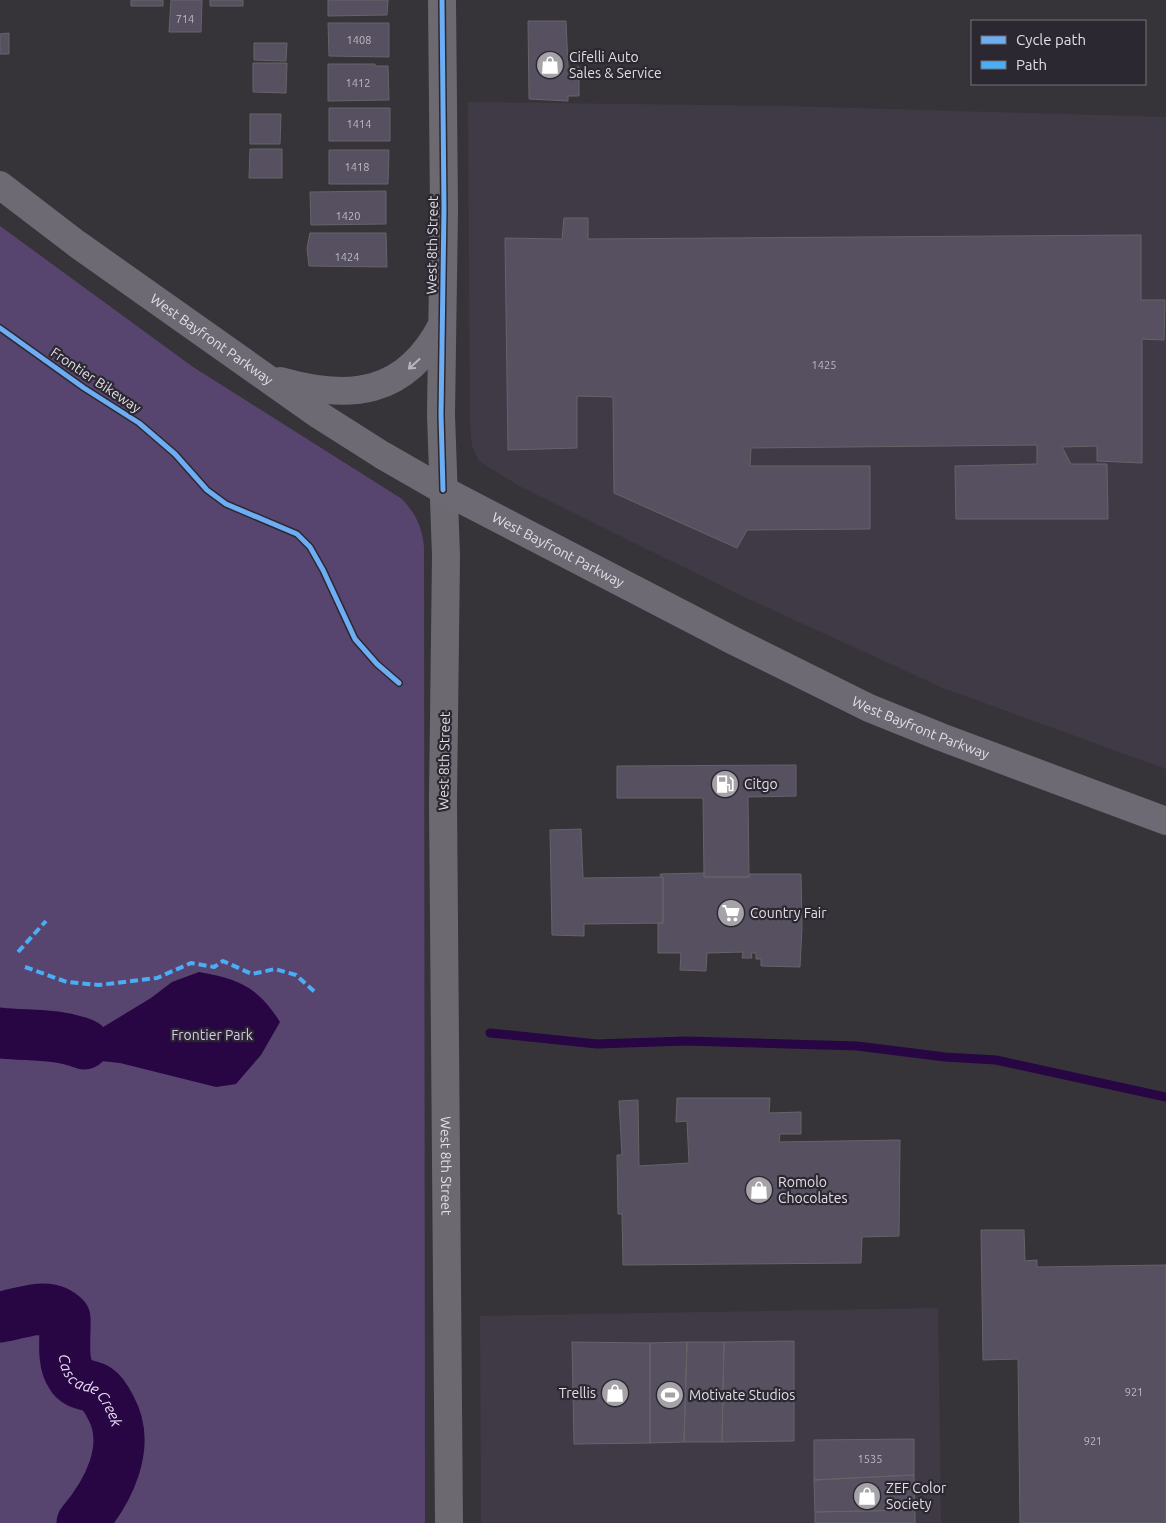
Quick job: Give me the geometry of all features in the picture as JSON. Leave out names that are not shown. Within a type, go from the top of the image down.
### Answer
[{"type":"highway","name":"West Bayfront Parkway","points":[[0,185],[77,244],[353,438],[443,490],[734,641],[869,708],[941,737],[1166,821]]},
{"type":"highway","points":[[267,377],[304,388],[334,392],[356,392],[379,385],[398,376],[416,362],[430,348],[442,325]]},
{"type":"main road","name":"West 8th Street","points":[[442,0],[443,490],[446,556],[443,801],[448,1523]]},
{"type":"shaded area","points":[[468,102],[784,106],[1166,117],[1166,769],[943,688],[740,595],[521,487],[479,461],[472,446],[470,423]]},
{"type":"shaded area","points":[[199,972],[225,978],[246,986],[264,1000],[280,1022],[261,1055],[236,1084],[216,1087],[120,1063],[101,1061],[87,1053],[84,1044],[95,1032],[151,998],[172,982]]},
{"type":"shaded area","points":[[938,1308],[941,1523],[481,1523],[480,1316]]},
{"type":"green space","name":"Frontier Park","points":[[0,226],[193,367],[402,499],[415,516],[422,533],[424,547],[425,1523],[0,1523]]},
{"type":"building","points":[[131,0],[163,0],[163,6],[131,6]]},
{"type":"building","points":[[171,0],[202,0],[201,32],[169,32]]},
{"type":"building","points":[[210,0],[243,0],[243,6],[210,6]]},
{"type":"building","points":[[328,0],[388,0],[387,15],[328,16]]},
{"type":"building","points":[[528,21],[566,21],[568,67],[579,67],[579,96],[568,96],[568,101],[529,99]]},
{"type":"building","points":[[328,23],[389,23],[389,57],[329,56]]},
{"type":"building","points":[[9,33],[9,54],[0,54],[0,34]]},
{"type":"building","points":[[254,43],[287,43],[286,61],[254,60]]},
{"type":"building","points":[[253,63],[287,63],[286,93],[253,92]]},
{"type":"building","points":[[328,64],[375,64],[375,66],[388,66],[389,100],[328,101]]},
{"type":"building","points":[[329,108],[390,108],[390,141],[329,141]]},
{"type":"building","points":[[250,114],[281,114],[280,144],[250,144]]},
{"type":"building","points":[[250,149],[282,149],[282,178],[249,178]]},
{"type":"building","points":[[329,150],[389,150],[388,184],[329,184]]},
{"type":"building","points":[[386,191],[386,224],[311,225],[310,192]]},
{"type":"building","points":[[564,218],[588,218],[588,239],[1141,235],[1141,300],[1165,300],[1164,340],[1142,339],[1142,463],[1097,461],[1097,446],[1062,447],[1071,464],[1107,464],[1108,519],[956,519],[955,466],[1037,464],[1037,445],[751,448],[750,466],[870,466],[870,529],[747,530],[737,548],[614,493],[613,397],[577,396],[577,448],[508,450],[505,238],[562,239]]},
{"type":"building","points":[[310,233],[386,233],[387,267],[309,266],[307,248]]},
{"type":"building","points":[[796,765],[796,796],[748,797],[749,877],[704,877],[703,798],[617,798],[617,766]]},
{"type":"building","points":[[581,829],[583,878],[663,877],[663,923],[584,924],[584,936],[552,935],[550,830]]},
{"type":"building","points":[[704,873],[704,877],[749,877],[750,874],[801,874],[802,927],[800,967],[761,966],[761,959],[756,959],[756,953],[751,953],[752,958],[742,958],[743,952],[707,953],[706,971],[680,970],[681,953],[658,953],[658,923],[663,923],[663,877],[660,874]]},
{"type":"building","name":"Romolo Chocolates","points":[[677,1098],[770,1098],[769,1113],[801,1112],[801,1134],[780,1134],[779,1142],[900,1140],[899,1236],[862,1237],[861,1263],[623,1265],[622,1214],[618,1214],[617,1155],[622,1155],[619,1101],[638,1100],[639,1166],[689,1163],[687,1121],[676,1122]]},
{"type":"building","points":[[981,1230],[1024,1230],[1025,1261],[1037,1260],[1037,1267],[1166,1265],[1166,1523],[1020,1523],[1018,1359],[983,1360]]},
{"type":"building","points":[[794,1341],[794,1441],[722,1442],[724,1342]]},
{"type":"building","points":[[572,1342],[650,1343],[650,1443],[574,1444]]},
{"type":"building","points":[[687,1342],[684,1442],[650,1443],[650,1343]]},
{"type":"building","points":[[687,1342],[724,1342],[722,1442],[684,1442]]},
{"type":"building","points":[[914,1439],[914,1475],[814,1480],[814,1440]]},
{"type":"building","points":[[914,1475],[915,1510],[815,1512],[814,1480]]},
{"type":"building","points":[[915,1510],[915,1523],[815,1523],[815,1512]]},
{"type":"waterway","name":"Cascade Creek","points":[[0,1033],[53,1036],[84,1044]]},
{"type":"waterway","points":[[490,1033],[597,1044],[686,1041],[857,1046],[945,1057],[996,1060],[1166,1097]]},
{"type":"waterway","name":"Cascade Creek","points":[[0,1317],[43,1309],[51,1310],[65,1318],[65,1355],[68,1369],[76,1381],[94,1387],[99,1391],[111,1408],[117,1423],[119,1438],[114,1468],[92,1511],[82,1523]]},
{"type":"marked path","points":[[18,952],[46,921]]},
{"type":"marked path","points":[[25,967],[67,982],[99,985],[157,978],[191,963],[214,967],[223,961],[252,974],[275,969],[296,975],[316,993]]},
{"type":"cycle path","points":[[442,0],[444,209],[441,415],[443,490]]},
{"type":"cycle path","name":"Frontier Bikeway","points":[[0,328],[84,388],[139,423],[175,454],[207,490],[226,504],[297,534],[310,547],[323,570],[355,639],[377,664],[399,683]]},
{"type":"place","name":"Cifelli Auto Sales & Service","points":[[550,65]]},
{"type":"place","name":"Citgo","points":[[725,784]]},
{"type":"place","name":"Country Fair","points":[[731,913]]},
{"type":"place","name":"Romolo Chocolates","points":[[759,1190]]},
{"type":"place","name":"Trellis","points":[[615,1393]]},
{"type":"place","name":"Motivate Studios","points":[[670,1395]]},
{"type":"place","name":"ZEF Color Society","points":[[867,1496]]}]
